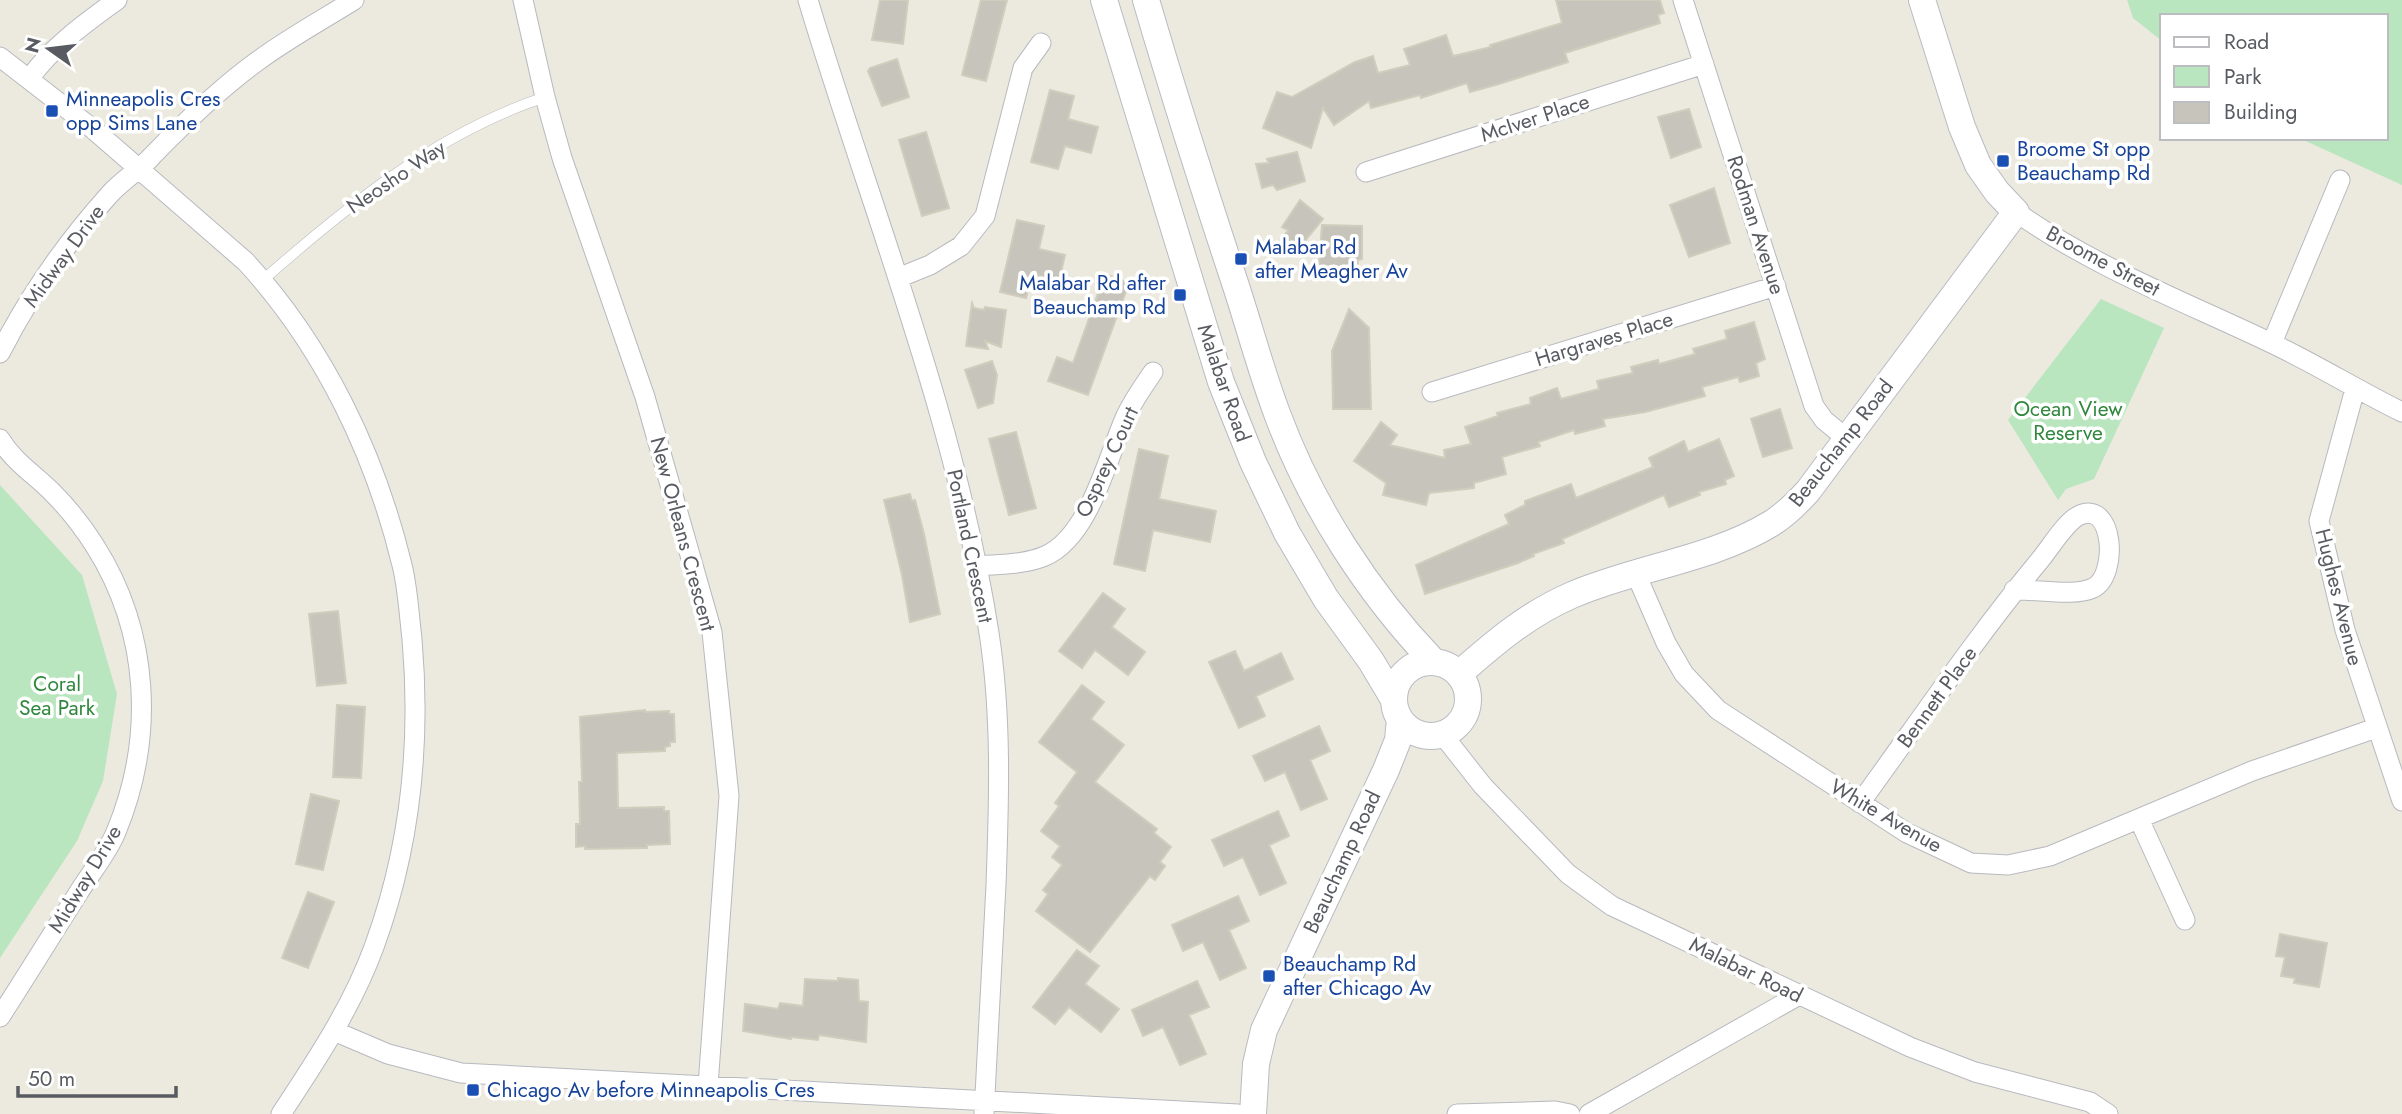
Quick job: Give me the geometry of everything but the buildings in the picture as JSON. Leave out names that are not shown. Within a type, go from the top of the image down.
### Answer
[{"type":"main road","name":"Malabar Road","points":[[1104,0],[1221,382],[1252,462],[1287,533],[1326,599],[1371,661],[1396,709]]},
{"type":"main road","name":"Malabar Road","points":[[1146,0],[1278,416],[1304,475],[1343,544],[1381,601],[1433,661]]},
{"type":"main road","name":"Broome Street","points":[[1922,0],[1962,127],[1978,165],[1997,192],[2016,212]]},
{"type":"main road","name":"Beauchamp Road","points":[[1459,674],[1527,618],[1571,595],[1735,541],[1774,522],[1808,491],[2016,212]]},
{"type":"main road","points":[[1423,662],[1443,663],[1459,674],[1465,685],[1468,697],[1461,720],[1436,735],[1418,734],[1408,728],[1396,709],[1395,688],[1405,671],[1423,662]]},
{"type":"main road","name":"Beauchamp Road","points":[[1253,1114],[1256,1064],[1264,1030],[1386,770],[1398,740],[1396,709]]},
{"type":"main road","name":"Beauchamp Road","points":[[1386,770],[1409,745],[1436,735]]},
{"type":"street","points":[[29,79],[47,55],[67,37],[117,0]]},
{"type":"street","name":"Midway Drive","points":[[0,353],[26,306],[72,240],[127,177],[140,169],[178,129],[259,60],[354,0]]},
{"type":"street","name":"New Orleans Crescent","points":[[523,0],[562,158],[645,397],[712,632],[729,796],[708,1086]]},
{"type":"street","name":"Portland Crescent","points":[[808,0],[915,325],[961,494],[989,635],[997,716],[999,790],[984,1107]]},
{"type":"street","name":"Rodman Avenue","points":[[1683,0],[1814,406],[1824,420],[1847,439]]},
{"type":"street","points":[[898,278],[930,265],[961,246],[985,216],[1023,68],[1041,43]]},
{"type":"street","points":[[0,57],[93,129],[246,262],[263,280],[297,325],[349,414],[370,462],[402,566],[414,666],[414,768],[399,865],[374,947],[334,1031],[281,1114]]},
{"type":"street","name":"McIver Place","points":[[1366,172],[1704,64]]},
{"type":"street","points":[[2272,343],[2340,180]]},
{"type":"street","name":"Broome Street","points":[[2016,212],[2052,238],[2092,260],[2272,343],[2402,412]]},
{"type":"street","name":"Hargraves Place","points":[[1432,392],[1776,286]]},
{"type":"street","name":"Osprey Court","points":[[976,566],[1022,562],[1047,555],[1070,536],[1092,504],[1126,416],[1153,372]]},
{"type":"street","name":"Hughes Avenue","points":[[2355,389],[2319,521],[2345,630],[2402,801]]},
{"type":"street","name":"Midway Drive","points":[[0,439],[12,457],[52,492],[94,545],[109,571],[131,626],[142,680],[139,746],[134,781],[115,834],[0,1017]]},
{"type":"street","name":"Bennett Place","points":[[1860,803],[2014,590],[2079,516],[2091,514],[2101,519],[2108,532],[2110,548],[2102,579],[2095,587],[2077,593],[2014,590]]},
{"type":"street","name":"White Avenue","points":[[1636,574],[1666,643],[1684,674],[1718,710],[1907,833],[1971,863],[2008,865],[2050,856],[2252,771],[2376,727]]},
{"type":"street","name":"Malabar Road","points":[[1436,735],[1568,874],[1612,906],[1909,1047],[1975,1072],[2090,1102],[2108,1114]]},
{"type":"street","points":[[2138,819],[2185,920]]},
{"type":"street","points":[[1589,1114],[1800,995]]},
{"type":"street","points":[[334,1031],[388,1054],[461,1073],[708,1086],[984,1107],[1238,1114]]},
{"type":"street","points":[[1457,1114],[1555,1111],[1570,1114]]},
{"type":"lane","name":"Neosho Way","points":[[263,280],[369,193],[423,156],[465,131],[545,97]]},
{"type":"green space","points":[[2127,0],[2402,0],[2402,185],[2303,140],[2388,140],[2388,14],[2160,14],[2160,39],[2133,18]]},
{"type":"green space","name":"Ocean View Reserve","points":[[2101,299],[2164,328],[2094,479],[2066,489],[2058,500],[2008,420]]},
{"type":"green space","name":"Coral Sea Park","points":[[0,485],[82,575],[117,694],[103,781],[77,841],[0,958]]},
{"type":"place","name":"Minneapolis Cres opp Sims Lane","points":[[52,111]]},
{"type":"place","name":"Broome St opp Beauchamp Rd","points":[[2003,161]]},
{"type":"place","name":"Malabar Rd after Meagher Av","points":[[1241,259]]},
{"type":"place","name":"Malabar Rd after Beauchamp Rd","points":[[1180,295]]},
{"type":"place","name":"Beauchamp Rd after Chicago Av","points":[[1269,976]]},
{"type":"place","name":"Chicago Av before Minneapolis Cres","points":[[473,1090]]}]
